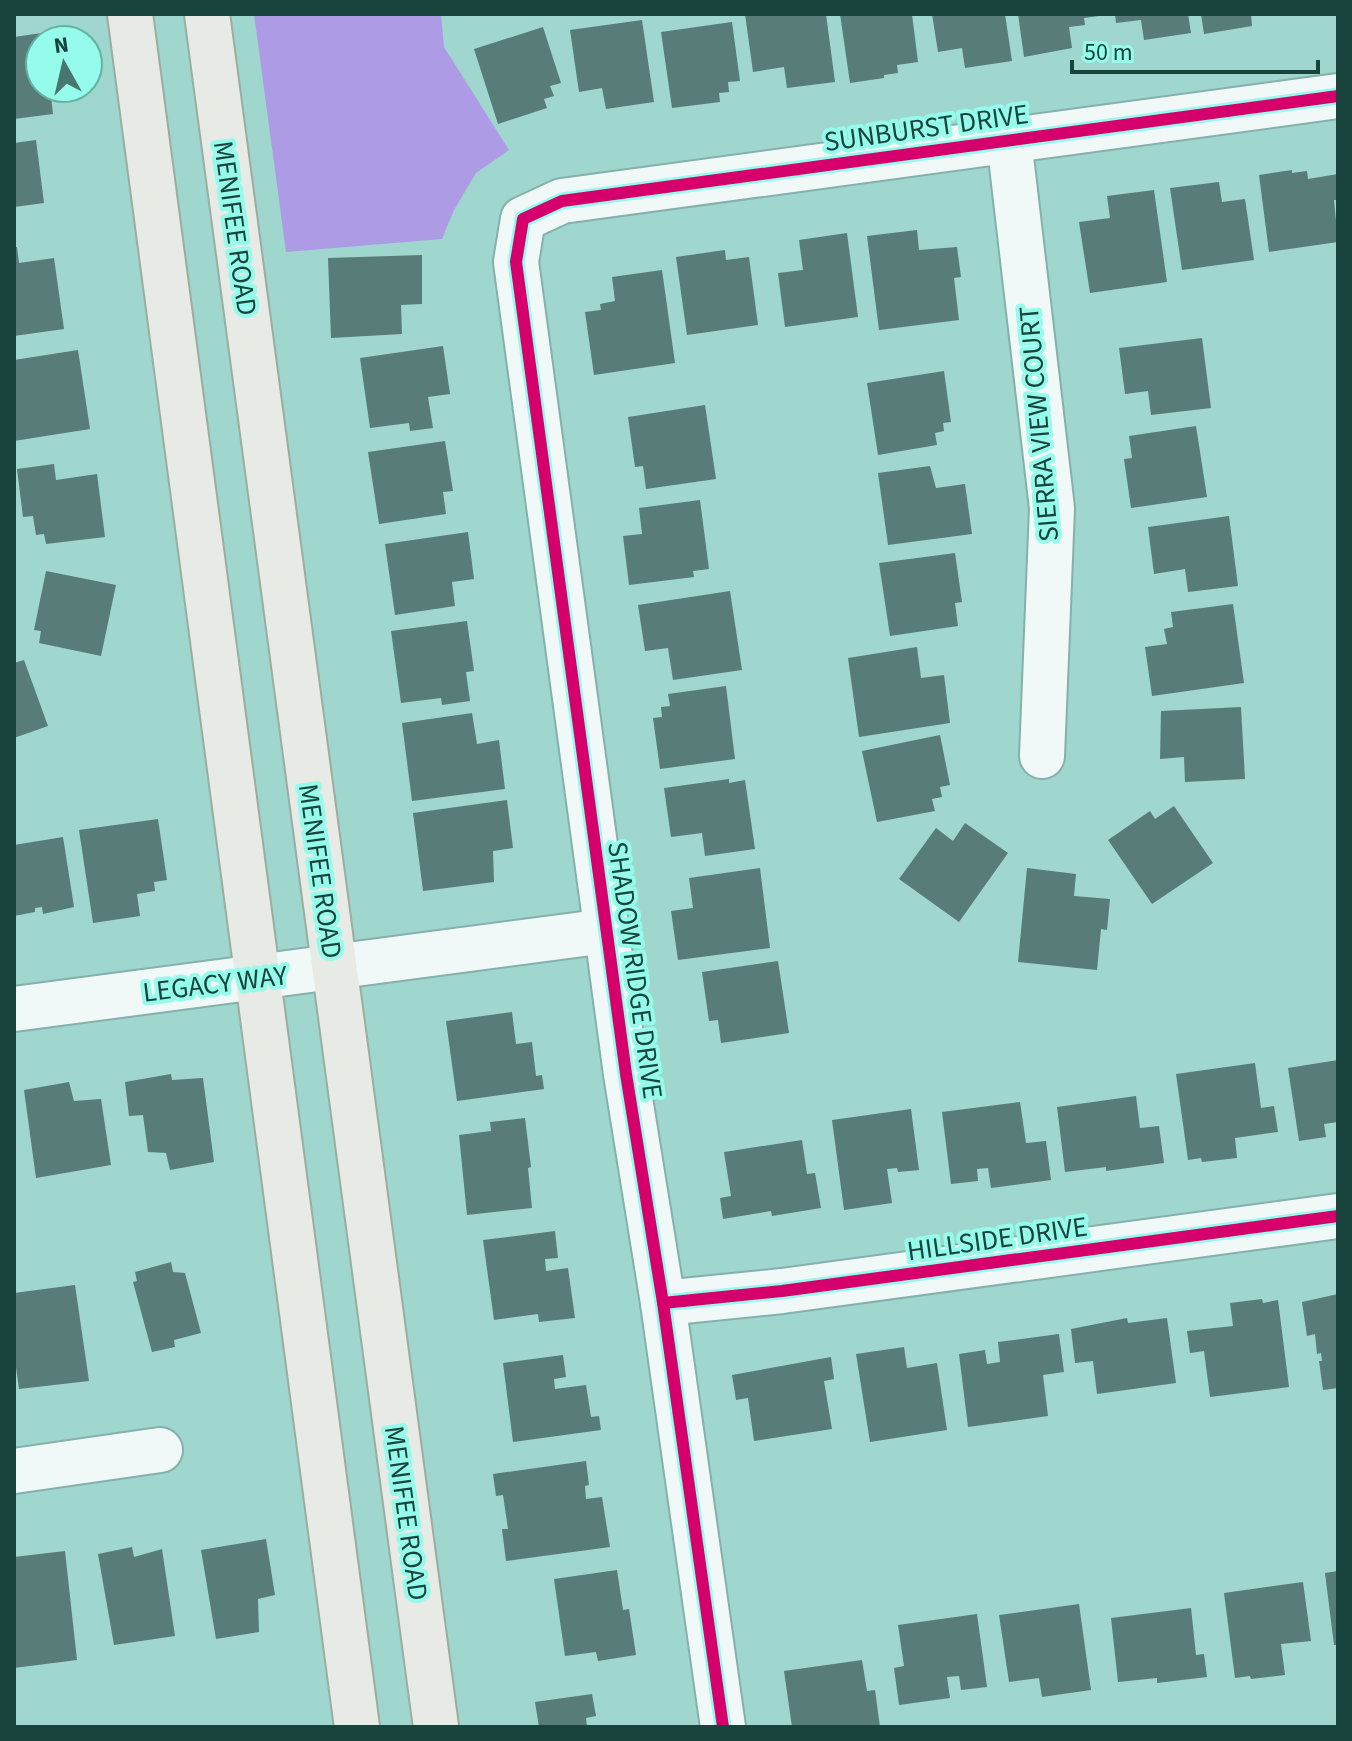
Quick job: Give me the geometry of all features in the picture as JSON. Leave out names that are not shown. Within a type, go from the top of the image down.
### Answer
[{"type":"main road","points":[[130,14],[357,1727]]},
{"type":"main road","name":"MENIFEE ROAD","points":[[207,14],[436,1727]]},
{"type":"street","name":"SUNBURST DRIVE","points":[[523,219],[562,201],[1338,96]]},
{"type":"street","name":"SIERRA VIEW COURT","points":[[1009,140],[1052,508],[1042,756]]},
{"type":"street","name":"SHADOW RIDGE DRIVE","points":[[523,219],[516,262],[606,931],[723,1727]]},
{"type":"street","name":"LEGACY WAY","points":[[14,1009],[606,931]]},
{"type":"street","name":"HILLSIDE DRIVE","points":[[663,1303],[782,1291],[1338,1216]]},
{"type":"street","points":[[14,1471],[160,1450]]},
{"type":"shaded area","points":[[254,14],[441,14],[444,47],[509,150],[476,173],[454,210],[442,239],[286,252]]},
{"type":"building","points":[[745,14],[826,14],[835,82],[787,88],[784,67],[753,72]]},
{"type":"building","points":[[840,14],[912,14],[918,62],[897,65],[898,73],[884,75],[884,78],[850,83]]},
{"type":"building","points":[[932,14],[1005,14],[1012,61],[965,68],[962,48],[938,52]]},
{"type":"building","points":[[1018,14],[1099,16],[1084,18],[1085,25],[1069,27],[1072,48],[1024,57]]},
{"type":"building","points":[[1115,14],[1188,14],[1191,33],[1144,40],[1141,20],[1116,23]]},
{"type":"building","points":[[1201,14],[1251,14],[1252,26],[1204,34]]},
{"type":"building","points":[[642,20],[654,102],[606,109],[602,88],[579,92],[570,30]]},
{"type":"building","points":[[732,22],[740,81],[728,82],[729,92],[719,93],[720,102],[672,108],[661,32]]},
{"type":"building","points":[[543,27],[561,83],[550,86],[554,96],[544,99],[547,108],[498,124],[474,49]]},
{"type":"building","points":[[24,36],[24,104],[52,104],[53,114],[14,119],[14,37]]},
{"type":"building","points":[[36,140],[44,203],[14,207],[14,143]]},
{"type":"building","points":[[1292,170],[1292,173],[1307,171],[1308,179],[1338,174],[1338,200],[1334,200],[1338,242],[1269,252],[1259,175]]},
{"type":"building","points":[[1219,182],[1222,202],[1245,199],[1254,260],[1182,270],[1170,188]]},
{"type":"building","points":[[1154,190],[1167,282],[1090,293],[1079,222],[1110,218],[1107,196]]},
{"type":"building","points":[[917,230],[919,250],[957,247],[961,277],[954,278],[959,320],[879,330],[867,236]]},
{"type":"building","points":[[847,233],[858,317],[785,327],[778,273],[803,270],[799,240]]},
{"type":"building","points":[[14,247],[17,247],[19,263],[54,258],[64,329],[14,336]]},
{"type":"building","points":[[725,250],[726,260],[749,257],[758,325],[687,335],[676,257]]},
{"type":"building","points":[[422,255],[422,304],[401,305],[402,334],[331,338],[328,258]]},
{"type":"building","points":[[662,270],[675,363],[594,375],[585,312],[601,310],[600,304],[615,301],[612,277]]},
{"type":"building","points":[[1202,338],[1211,408],[1151,415],[1148,391],[1125,394],[1119,348]]},
{"type":"building","points":[[443,346],[450,394],[428,397],[433,428],[410,431],[409,423],[370,428],[360,358]]},
{"type":"building","points":[[78,350],[90,429],[14,441],[14,360]]},
{"type":"building","points":[[944,371],[951,422],[943,423],[944,431],[935,433],[937,445],[878,455],[867,383]]},
{"type":"building","points":[[705,405],[716,479],[646,489],[643,466],[635,467],[628,417]]},
{"type":"building","points":[[1196,426],[1207,497],[1131,508],[1124,459],[1132,458],[1129,436]]},
{"type":"building","points":[[445,441],[453,491],[443,492],[446,514],[379,524],[368,452]]},
{"type":"building","points":[[54,464],[56,480],[97,474],[105,537],[46,544],[44,534],[36,535],[33,516],[23,517],[17,469]]},
{"type":"building","points":[[930,466],[936,488],[965,484],[972,534],[888,545],[878,473]]},
{"type":"building","points":[[700,500],[709,569],[693,571],[694,577],[629,585],[623,536],[642,534],[639,508]]},
{"type":"building","points":[[1229,516],[1238,586],[1188,592],[1185,569],[1154,574],[1148,527]]},
{"type":"building","points":[[468,532],[474,579],[452,582],[455,606],[395,615],[385,544]]},
{"type":"building","points":[[955,553],[962,602],[955,603],[958,626],[890,636],[879,563]]},
{"type":"building","points":[[46,571],[116,585],[101,656],[39,643],[41,631],[34,630]]},
{"type":"building","points":[[730,591],[742,670],[673,680],[668,648],[645,651],[638,605]]},
{"type":"building","points":[[1233,604],[1244,683],[1152,696],[1145,647],[1167,644],[1164,629],[1173,627],[1171,612]]},
{"type":"building","points":[[467,621],[474,671],[466,672],[470,701],[442,705],[441,698],[401,703],[391,631]]},
{"type":"building","points":[[917,647],[921,678],[944,675],[950,723],[859,737],[848,658]]},
{"type":"building","points":[[24,660],[48,726],[14,738],[14,663]]},
{"type":"building","points":[[726,686],[735,759],[660,769],[653,718],[662,717],[661,707],[670,706],[668,694]]},
{"type":"building","points":[[1241,707],[1245,779],[1185,782],[1184,757],[1160,759],[1161,711]]},
{"type":"building","points":[[472,713],[477,744],[499,740],[505,789],[412,801],[402,723]]},
{"type":"building","points":[[940,735],[950,785],[940,787],[942,797],[932,799],[935,811],[877,822],[862,751]]},
{"type":"building","points":[[729,779],[729,783],[745,780],[755,849],[705,856],[702,833],[671,837],[664,788]]},
{"type":"building","points":[[507,800],[513,848],[493,851],[494,882],[423,891],[413,813]]},
{"type":"building","points":[[1174,806],[1213,863],[1152,904],[1108,840],[1150,811],[1155,819]]},
{"type":"building","points":[[158,819],[167,880],[154,882],[155,891],[137,894],[140,916],[93,923],[79,830]]},
{"type":"building","points":[[965,823],[1008,853],[959,922],[899,879],[936,828],[953,841]]},
{"type":"building","points":[[63,837],[74,907],[43,914],[42,907],[35,908],[35,912],[14,916],[14,845]]},
{"type":"building","points":[[760,868],[770,948],[678,960],[671,911],[693,908],[689,878]]},
{"type":"building","points":[[1027,868],[1076,874],[1074,896],[1110,899],[1107,930],[1101,929],[1097,970],[1018,962]]},
{"type":"building","points":[[778,961],[789,1033],[721,1043],[718,1020],[709,1021],[702,972]]},
{"type":"building","points":[[512,1012],[516,1044],[532,1042],[536,1076],[542,1075],[544,1089],[457,1101],[446,1021]]},
{"type":"building","points":[[1338,1060],[1338,1122],[1324,1124],[1326,1137],[1299,1141],[1288,1068]]},
{"type":"building","points":[[1255,1063],[1261,1108],[1274,1106],[1278,1132],[1235,1138],[1237,1158],[1202,1162],[1201,1158],[1188,1160],[1176,1074]]},
{"type":"building","points":[[171,1074],[172,1080],[203,1078],[214,1162],[170,1170],[166,1153],[148,1152],[143,1115],[129,1116],[125,1082]]},
{"type":"building","points":[[69,1082],[74,1101],[101,1099],[111,1165],[36,1178],[24,1090]]},
{"type":"building","points":[[1136,1096],[1140,1128],[1159,1126],[1164,1163],[1106,1171],[1106,1167],[1065,1172],[1057,1107]]},
{"type":"building","points":[[1020,1102],[1026,1143],[1046,1141],[1051,1180],[991,1188],[988,1168],[977,1169],[978,1181],[951,1184],[942,1112]]},
{"type":"building","points":[[911,1109],[919,1170],[898,1172],[897,1168],[887,1169],[892,1203],[844,1210],[832,1120]]},
{"type":"building","points":[[525,1118],[532,1208],[467,1215],[459,1135],[491,1131],[490,1122]]},
{"type":"building","points":[[802,1140],[807,1174],[815,1173],[821,1208],[772,1216],[771,1211],[723,1219],[720,1198],[731,1196],[724,1152]]},
{"type":"building","points":[[555,1231],[558,1258],[545,1259],[546,1271],[568,1268],[575,1318],[539,1322],[538,1314],[494,1320],[483,1240]]},
{"type":"building","points":[[171,1262],[173,1272],[185,1273],[201,1333],[174,1340],[175,1347],[152,1352],[133,1282],[137,1281],[135,1272]]},
{"type":"building","points":[[75,1285],[89,1381],[19,1389],[14,1353],[14,1293]]},
{"type":"building","points":[[1338,1294],[1338,1388],[1323,1390],[1319,1361],[1322,1361],[1321,1353],[1317,1354],[1315,1334],[1307,1336],[1302,1302]]},
{"type":"building","points":[[1262,1299],[1263,1303],[1278,1300],[1289,1387],[1210,1397],[1204,1351],[1190,1353],[1187,1331],[1233,1326],[1230,1303]]},
{"type":"building","points":[[1127,1318],[1128,1323],[1167,1318],[1176,1383],[1097,1394],[1093,1361],[1075,1363],[1071,1329]]},
{"type":"building","points":[[1059,1334],[1064,1372],[1043,1375],[1048,1416],[968,1427],[959,1354],[985,1350],[987,1364],[1000,1362],[998,1342]]},
{"type":"building","points":[[904,1347],[907,1368],[937,1363],[947,1430],[870,1442],[856,1354]]},
{"type":"building","points":[[563,1355],[566,1377],[554,1379],[555,1389],[586,1385],[591,1417],[599,1416],[601,1430],[513,1442],[503,1363]]},
{"type":"building","points":[[831,1357],[834,1379],[824,1381],[832,1429],[754,1441],[748,1398],[736,1400],[732,1375]]},
{"type":"building","points":[[586,1461],[589,1485],[585,1486],[586,1499],[602,1497],[610,1547],[506,1561],[502,1529],[508,1529],[503,1495],[496,1496],[493,1474]]},
{"type":"building","points":[[266,1539],[275,1595],[258,1599],[259,1632],[216,1639],[201,1550]]},
{"type":"building","points":[[132,1547],[134,1557],[162,1549],[175,1636],[114,1645],[98,1554]]},
{"type":"building","points":[[65,1551],[77,1660],[14,1668],[14,1557]]},
{"type":"building","points":[[617,1570],[623,1610],[629,1609],[636,1655],[598,1661],[596,1652],[565,1656],[554,1579]]},
{"type":"building","points":[[1338,1571],[1338,1645],[1334,1645],[1325,1573]]},
{"type":"building","points":[[1303,1582],[1311,1641],[1281,1644],[1285,1675],[1235,1678],[1224,1593]]},
{"type":"building","points":[[1079,1604],[1091,1690],[1042,1697],[1039,1678],[1009,1682],[999,1615]]},
{"type":"building","points":[[1191,1608],[1196,1655],[1204,1654],[1207,1677],[1157,1683],[1157,1678],[1118,1682],[1111,1618]]},
{"type":"building","points":[[977,1614],[987,1687],[961,1690],[959,1676],[947,1677],[950,1698],[899,1705],[894,1668],[904,1666],[898,1625]]},
{"type":"building","points":[[862,1660],[867,1691],[875,1690],[880,1727],[792,1727],[784,1671]]},
{"type":"building","points":[[592,1694],[596,1716],[586,1718],[587,1727],[539,1727],[535,1702]]},
{"type":"cycle path","points":[[723,1727],[663,1303],[626,1074],[516,262],[523,219],[562,201],[1338,96]]},
{"type":"cycle path","points":[[663,1303],[782,1291],[1338,1216]]}]
